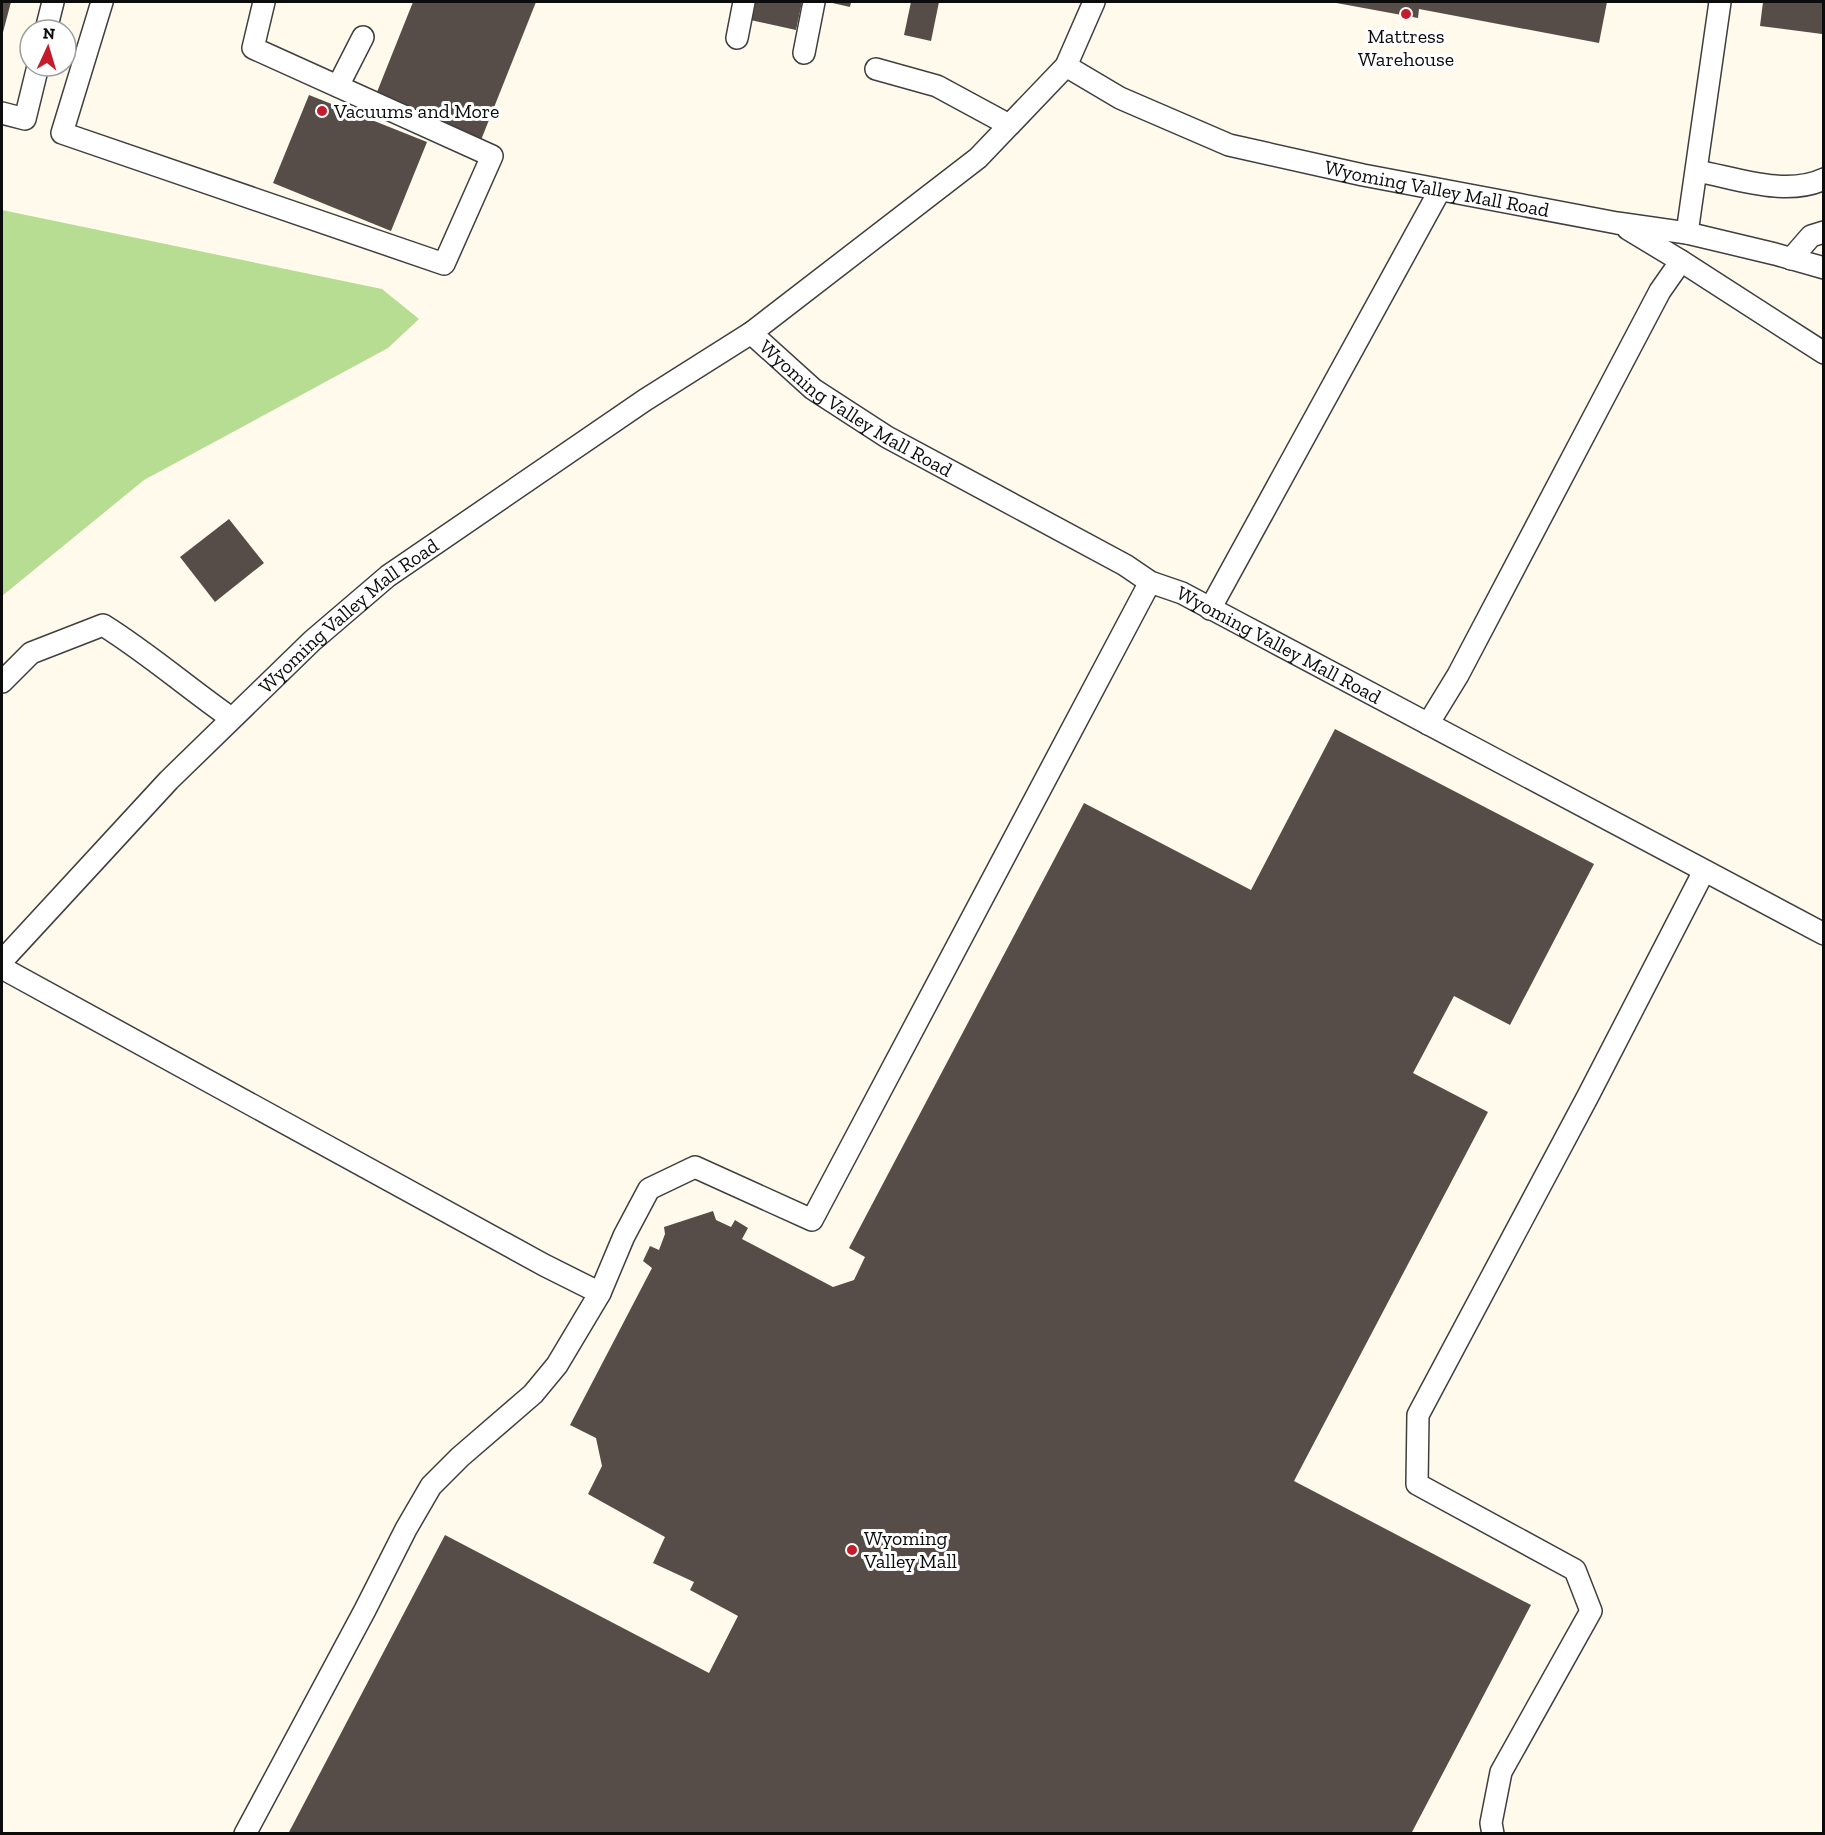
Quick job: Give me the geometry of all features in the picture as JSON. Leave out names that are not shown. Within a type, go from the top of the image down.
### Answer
[{"type":"lane","points":[[49,18],[53,2]]},
{"type":"lane","points":[[102,2],[62,133],[444,264],[492,156],[253,48],[264,2]]},
{"type":"lane","points":[[737,38],[744,2]]},
{"type":"lane","points":[[804,53],[814,2]]},
{"type":"lane","name":"Wyoming Valley Mall Road","points":[[2,961],[169,780],[231,718],[312,641],[388,576],[645,400],[751,333],[978,158],[1066,66],[1094,2]]},
{"type":"lane","points":[[1686,233],[1697,171],[1720,2]]},
{"type":"lane","points":[[338,86],[363,37]]},
{"type":"lane","name":"Wyoming Valley Mall Road","points":[[1066,66],[1120,98],[1229,146],[1440,190],[1617,223],[1686,233],[1824,268]]},
{"type":"lane","points":[[876,69],[937,86],[1009,125]]},
{"type":"lane","points":[[2,113],[25,119],[35,78]]},
{"type":"lane","points":[[1697,171],[1781,186],[1808,186],[1824,179]]},
{"type":"lane","points":[[1210,609],[1440,190]]},
{"type":"lane","points":[[1617,223],[1681,261],[1824,353]]},
{"type":"lane","points":[[1791,259],[1811,236],[1824,232]]},
{"type":"lane","points":[[1428,724],[1458,675],[1660,291],[1681,261]]},
{"type":"lane","name":"Wyoming Valley Mall Road","points":[[751,333],[813,389],[887,437],[1125,565],[1150,582],[1182,593],[1824,934]]},
{"type":"lane","points":[[245,1833],[431,1486],[460,1457],[533,1394],[557,1365],[600,1293],[624,1236],[649,1189],[695,1167],[812,1220],[1029,815],[1114,645],[1131,621],[1150,582]]},
{"type":"lane","points":[[2,682],[31,653],[103,625],[144,651],[185,686],[231,718]]},
{"type":"lane","points":[[1492,1833],[1491,1823],[1501,1772],[1591,1611],[1575,1570],[1417,1484],[1418,1415],[1604,1066],[1704,871]]},
{"type":"lane","points":[[2,968],[543,1265],[600,1293]]},
{"type":"green space","points":[[2,210],[382,289],[419,319],[388,348],[144,480],[2,596]]},
{"type":"building","points":[[2,2],[11,2],[2,36]]},
{"type":"building","points":[[413,2],[536,2],[481,140],[375,97]]},
{"type":"building","points":[[750,2],[802,2],[796,30],[746,19]]},
{"type":"building","points":[[828,2],[851,2],[850,7]]},
{"type":"building","points":[[911,2],[939,2],[931,41],[904,35]]},
{"type":"building","points":[[1331,2],[1607,2],[1599,43],[1419,9],[1418,18]]},
{"type":"building","points":[[1763,2],[1824,2],[1822,34],[1760,26]]},
{"type":"building","points":[[309,95],[427,142],[391,231],[273,183]]},
{"type":"building","points":[[229,519],[264,563],[215,602],[180,557]]},
{"type":"building","points":[[1335,729],[1594,864],[1510,1025],[1454,996],[1413,1073],[1488,1112],[1294,1481],[1531,1605],[1411,1834],[288,1834],[445,1535],[709,1673],[738,1616],[690,1590],[694,1582],[653,1563],[665,1537],[588,1494],[602,1466],[596,1438],[570,1425],[652,1268],[643,1261],[650,1246],[659,1250],[665,1234],[664,1227],[713,1211],[716,1220],[731,1227],[735,1220],[748,1228],[742,1239],[833,1287],[854,1280],[865,1257],[849,1248],[1084,803],[1251,890]]},
{"type":"place","name":"Mattress Warehouse","points":[[1406,14]]},
{"type":"place","name":"Vacuums and More","points":[[322,111]]},
{"type":"place","name":"Wyoming Valley Mall","points":[[852,1550]]}]
